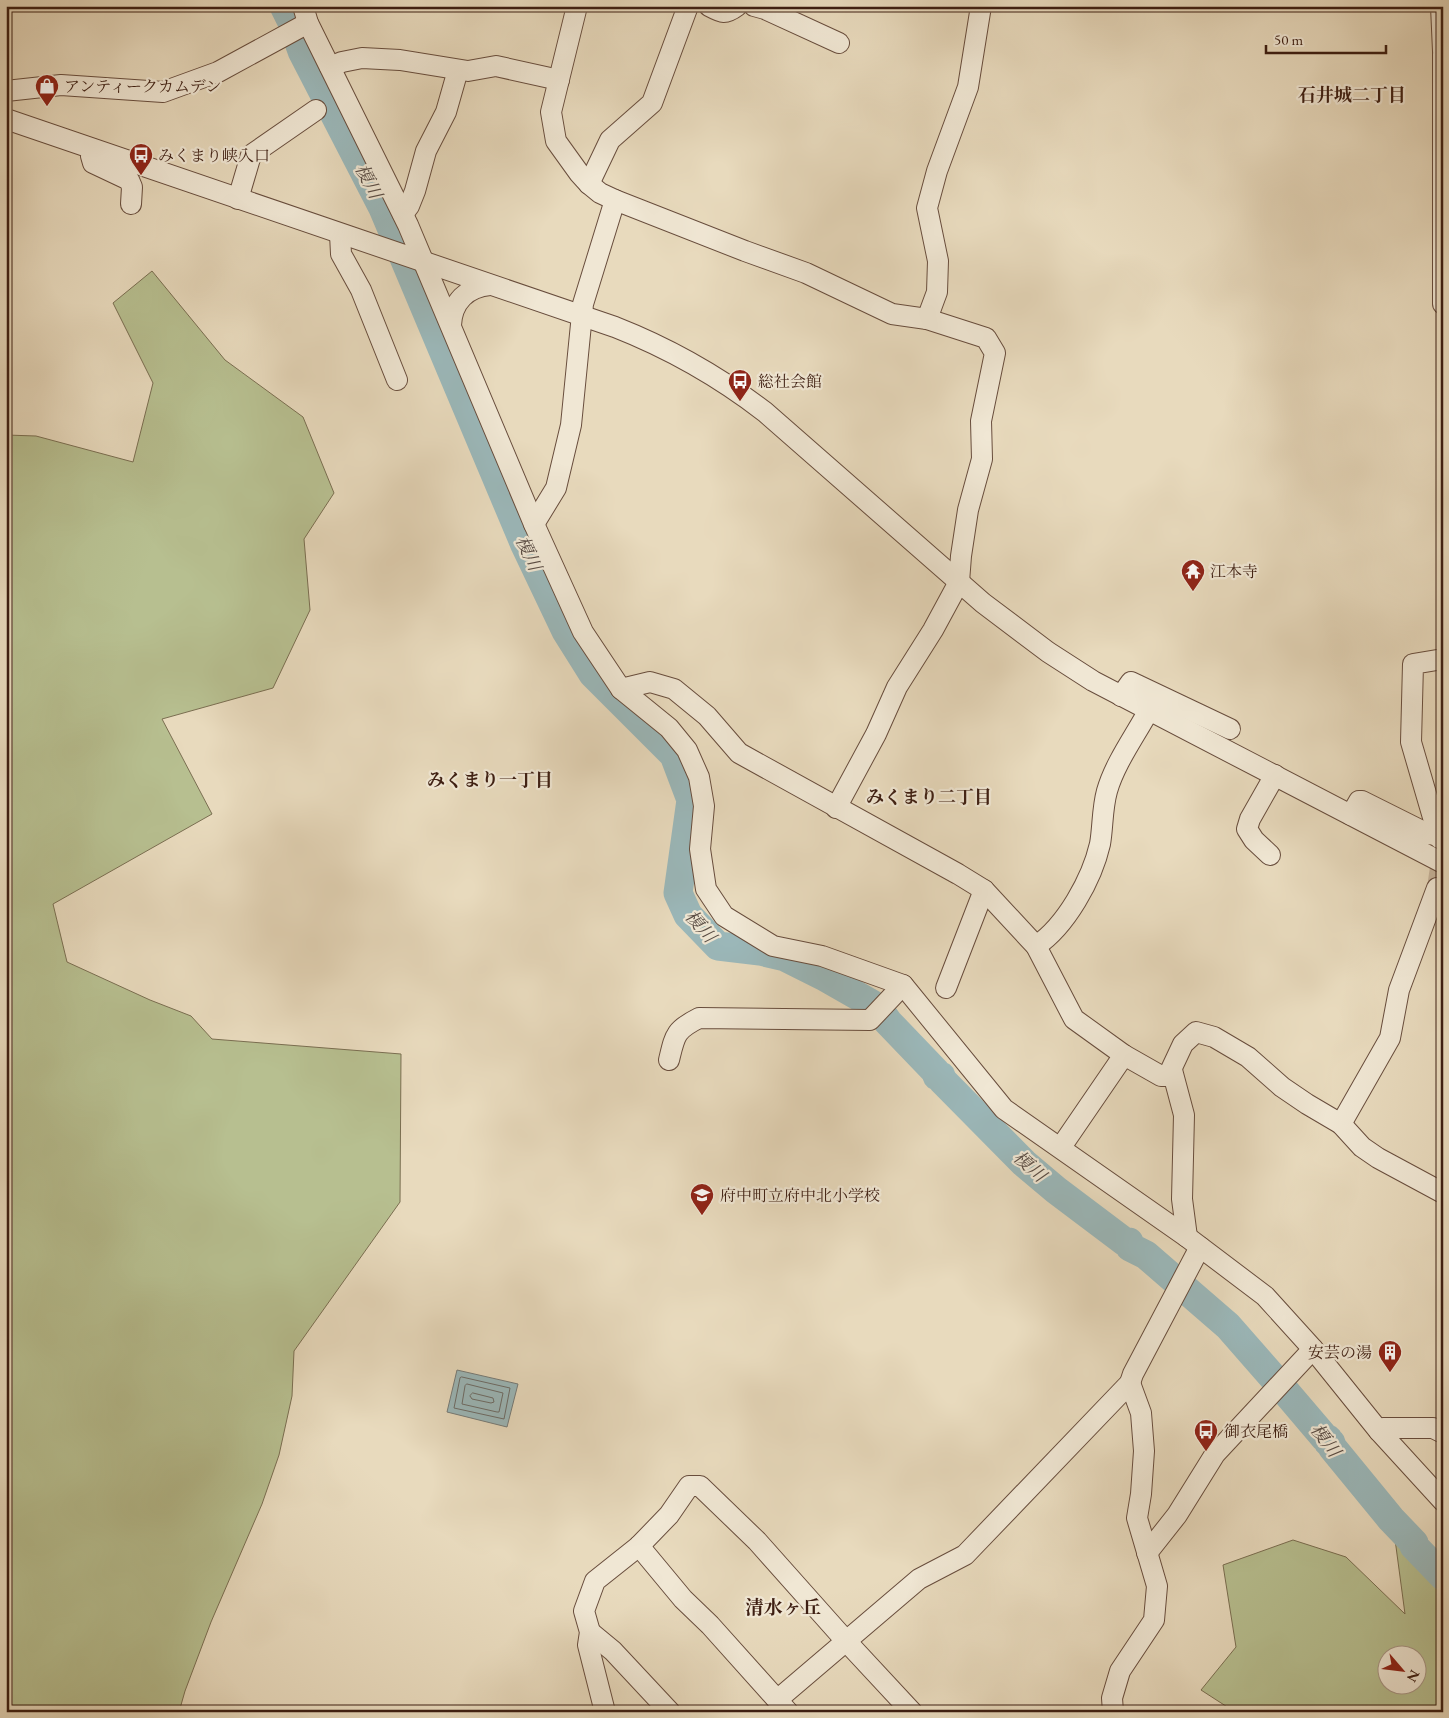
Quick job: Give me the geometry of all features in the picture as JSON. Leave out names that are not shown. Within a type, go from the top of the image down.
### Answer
[{"type":"street","points":[[577,6],[551,112],[556,141],[578,173],[589,184],[600,193],[615,200],[806,273],[892,314],[927,319],[986,338],[995,352],[981,421],[982,459],[968,510],[959,582],[933,630],[897,688],[876,734],[836,808]]},
{"type":"street","points":[[589,184],[610,140],[652,103],[688,6]]},
{"type":"street","points":[[709,6],[721,13],[729,12],[737,6]]},
{"type":"street","points":[[754,6],[839,43]]},
{"type":"street","points":[[927,319],[937,292],[938,262],[927,208],[937,171],[968,87],[981,6]]},
{"type":"street","points":[[1440,6],[1443,46],[1443,304]]},
{"type":"street","points":[[6,90],[61,85],[163,92],[218,72],[306,15],[403,214],[420,261],[451,325],[534,524],[583,632],[621,689],[669,728],[687,750],[698,777],[704,806],[700,849],[706,889],[724,916],[773,946],[822,956],[903,985],[1004,1108],[1193,1242],[1265,1296],[1313,1349],[1379,1431],[1443,1501]]},
{"type":"street","points":[[330,67],[342,62],[362,58],[400,60],[468,71],[496,66],[559,80]]},
{"type":"street","points":[[403,214],[409,206],[415,191],[426,150],[446,112],[458,70]]},
{"type":"street","points":[[238,199],[251,155],[316,110]]},
{"type":"street","points":[[6,120],[615,327],[678,355],[737,391],[765,412],[959,582],[997,614],[1048,652],[1093,681],[1121,696],[1443,863]]},
{"type":"street","points":[[92,149],[90,156],[93,163],[129,180],[132,188],[131,204]]},
{"type":"street","points":[[534,524],[556,488],[569,434],[583,304],[615,200]]},
{"type":"street","points":[[340,234],[340,254],[361,290],[397,380]]},
{"type":"street","points":[[451,325],[453,310],[462,296],[475,288],[490,285]]},
{"type":"street","points":[[1351,815],[1359,802],[1362,801],[1428,834],[1438,837],[1411,742],[1412,664],[1443,659]]},
{"type":"street","points":[[621,689],[650,682],[674,689],[707,716],[739,754],[984,890],[1036,946],[1074,1018],[1124,1055],[1161,1076],[1168,1076],[1183,1044],[1196,1032],[1214,1037],[1248,1057],[1282,1087],[1341,1124],[1362,1147],[1378,1158],[1443,1193]]},
{"type":"street","points":[[1121,696],[1131,682],[1230,729]]},
{"type":"street","points":[[1036,946],[1057,926],[1086,883],[1095,865],[1107,791],[1118,765],[1149,710]]},
{"type":"street","points":[[1270,855],[1254,840],[1247,829],[1250,819],[1275,775]]},
{"type":"street","points":[[1341,1124],[1390,1038],[1398,990],[1437,888]]},
{"type":"street","points":[[946,988],[984,890]]},
{"type":"street","points":[[669,1060],[676,1034],[685,1025],[699,1018],[870,1020],[903,985]]},
{"type":"street","points":[[1061,1147],[1124,1055]]},
{"type":"street","points":[[639,1546],[683,1599],[710,1625],[782,1706],[846,1641],[919,1579],[965,1555],[1130,1383],[1132,1374],[1193,1242],[1182,1198],[1184,1115],[1172,1070]]},
{"type":"street","points":[[1147,1553],[1177,1515],[1216,1454],[1313,1349]]},
{"type":"street","points":[[1112,1712],[1112,1698],[1120,1671],[1154,1620],[1157,1586],[1137,1518],[1144,1451],[1141,1413],[1130,1383]]},
{"type":"street","points":[[1379,1431],[1383,1428],[1433,1428],[1443,1433]]},
{"type":"street","points":[[605,1712],[588,1645],[590,1632],[584,1610],[596,1581],[639,1546],[669,1515],[689,1486],[700,1486],[757,1541],[912,1712]]},
{"type":"street","points":[[590,1632],[613,1651],[670,1712]]},
{"type":"green space","points":[[152,271],[225,360],[303,417],[334,493],[304,539],[310,610],[273,688],[162,719],[212,814],[53,904],[67,962],[150,1000],[191,1016],[212,1039],[401,1054],[400,1202],[294,1351],[292,1396],[279,1455],[262,1504],[211,1622],[179,1712],[6,1712],[6,435],[36,436],[133,462],[153,383],[113,303]]},
{"type":"green space","points":[[1390,1502],[1443,1563],[1443,1712],[1235,1712],[1201,1690],[1236,1647],[1223,1565],[1293,1540],[1346,1557],[1405,1614]]},
{"type":"water","points":[[457,1370],[518,1384],[507,1427],[447,1412]]},
{"type":"waterway","name":"榎川","points":[[284,6],[302,51],[383,208],[525,545],[566,631],[593,674],[674,755],[691,800],[678,893],[688,915],[718,946],[760,951],[785,957],[872,1004],[936,1072],[937,1076],[941,1076],[942,1080],[1024,1163],[1056,1190],[1125,1242],[1129,1242],[1130,1247],[1146,1255],[1228,1326],[1325,1438],[1328,1439],[1332,1447],[1391,1519],[1414,1543],[1414,1546],[1443,1576]]},
{"type":"tunnel","points":[[1437,888],[1442,854],[1439,838]]},
{"type":"place","name":"アンティークカムデン","points":[[47,107]]},
{"type":"place","name":"みくまり峡入口","points":[[141,176]]},
{"type":"place","name":"総社会館","points":[[740,402]]},
{"type":"place","name":"江本寺","points":[[1193,592]]},
{"type":"place","name":"府中町立府中北小学校","points":[[702,1216]]},
{"type":"place","name":"安芸の湯","points":[[1390,1373]]},
{"type":"place","name":"御衣尾橋","points":[[1206,1452]]},
{"type":"district","name":"石井城二丁目","points":[[1352,94]]},
{"type":"district","name":"みくまり一丁目","points":[[490,779]]},
{"type":"district","name":"みくまり二丁目","points":[[929,796]]},
{"type":"district","name":"清水ヶ丘","points":[[783,1607]]}]
